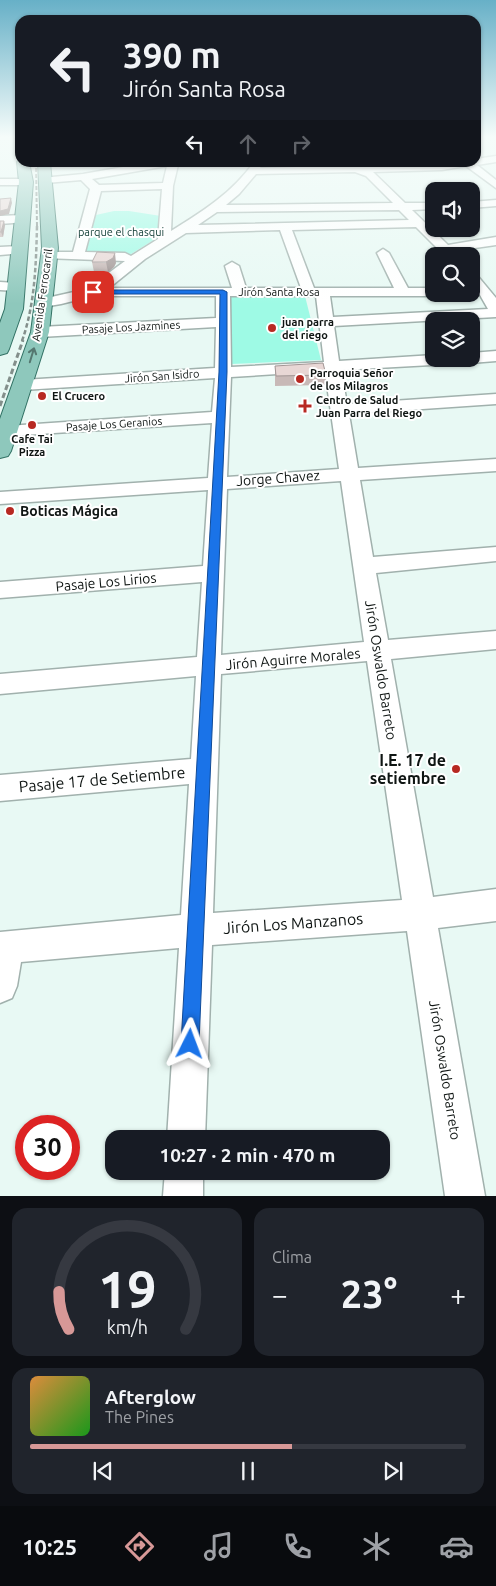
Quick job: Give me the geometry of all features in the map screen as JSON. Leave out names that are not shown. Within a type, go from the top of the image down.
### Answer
[{"type":"main road","name":"Avenida Ferrocarril","points":[[0,349],[14,309],[25,192]]},
{"type":"main road","name":"Avenida Ferrocarril","points":[[0,451],[40,332],[49,255],[46,192]]},
{"type":"street","points":[[78,256],[95,192]]},
{"type":"street","points":[[164,240],[168,192]]},
{"type":"street","points":[[43,303],[66,300],[93,292],[138,257],[217,209],[233,192]]},
{"type":"street","points":[[387,192],[443,247]]},
{"type":"street","points":[[480,204],[496,203]]},
{"type":"street","points":[[217,209],[425,207]]},
{"type":"street","points":[[0,220],[22,219]]},
{"type":"street","points":[[182,229],[418,223]]},
{"type":"street","name":"Jirón Oswaldo Barreto","points":[[285,227],[316,292],[325,322],[465,1196]]},
{"type":"street","points":[[470,247],[496,241]]},
{"type":"street","points":[[0,251],[19,250]]},
{"type":"street","points":[[383,253],[403,292]]},
{"type":"street","points":[[49,255],[138,257]]},
{"type":"street","points":[[186,1130],[223,372],[223,322],[232,292],[232,266]]},
{"type":"street","points":[[325,322],[496,311],[491,292],[480,284]]},
{"type":"street","points":[[0,286],[16,287]]},
{"type":"street","name":"Jirón Santa Rosa","points":[[93,292],[425,292]]},
{"type":"street","name":"Pasaje Los Jazmines","points":[[40,332],[223,322]]},
{"type":"street","points":[[480,357],[496,356]]},
{"type":"street","name":"Jirón San Isidro","points":[[23,385],[425,360]]},
{"type":"street","points":[[339,410],[496,399]]},
{"type":"street","name":"Pasaje Los Geranios","points":[[7,431],[220,418]]},
{"type":"street","name":"Jorge Chavez","points":[[0,498],[349,473],[496,465]]},
{"type":"street","points":[[364,566],[496,554]]},
{"type":"street","name":"Pasaje Los Lirios","points":[[0,590],[212,573]]},
{"type":"street","name":"Jirón Aguirre Morales","points":[[0,684],[378,652],[496,640]]},
{"type":"street","name":"Pasaje 17 de Setiembre","points":[[0,788],[203,770]]},
{"type":"street","name":"Jirón Los Manzanos","points":[[4,947],[196,930],[420,914],[496,905]]},
{"type":"street","points":[[0,986],[4,947]]},
{"type":"street","points":[[183,1196],[184,1180]]},
{"type":"green space","name":"parque el chasqui","points":[[114,211],[129,211],[161,216],[157,238],[131,254],[87,254],[82,251],[87,217]]},
{"type":"green space","name":"juan parra del riego","points":[[230,296],[305,296],[321,360],[231,364]]},
{"type":"building","points":[[11,198],[8,209],[0,211],[0,199]]},
{"type":"building","points":[[0,221],[4,221],[1,232],[0,232]]},
{"type":"building","points":[[97,252],[115,253],[113,258],[106,262],[92,262]]},
{"type":"building","points":[[323,363],[326,375],[276,376],[275,366]]},
{"type":"railway","points":[[36,192],[37,226]]},
{"type":"railway","points":[[22,341],[32,299],[37,226]]},
{"type":"railway","points":[[0,406],[23,340]]},
{"type":"place","name":"juan parra del riego","points":[[272,328]]},
{"type":"place","name":"Parroquia Señor de los Milagros","points":[[300,379]]},
{"type":"place","name":"El Crucero","points":[[42,396]]},
{"type":"place","name":"Centro de Salud Juan Parra del Riego","points":[[305,406]]},
{"type":"place","name":"Cafe Tai Pizza","points":[[32,425]]},
{"type":"place","name":"Boticas Mágica","points":[[10,511]]},
{"type":"place","name":"I.E. 17 de setiembre","points":[[456,769]]},
{"type":"route","points":[[93,292],[223,292],[223,372],[190,1044]]}]
